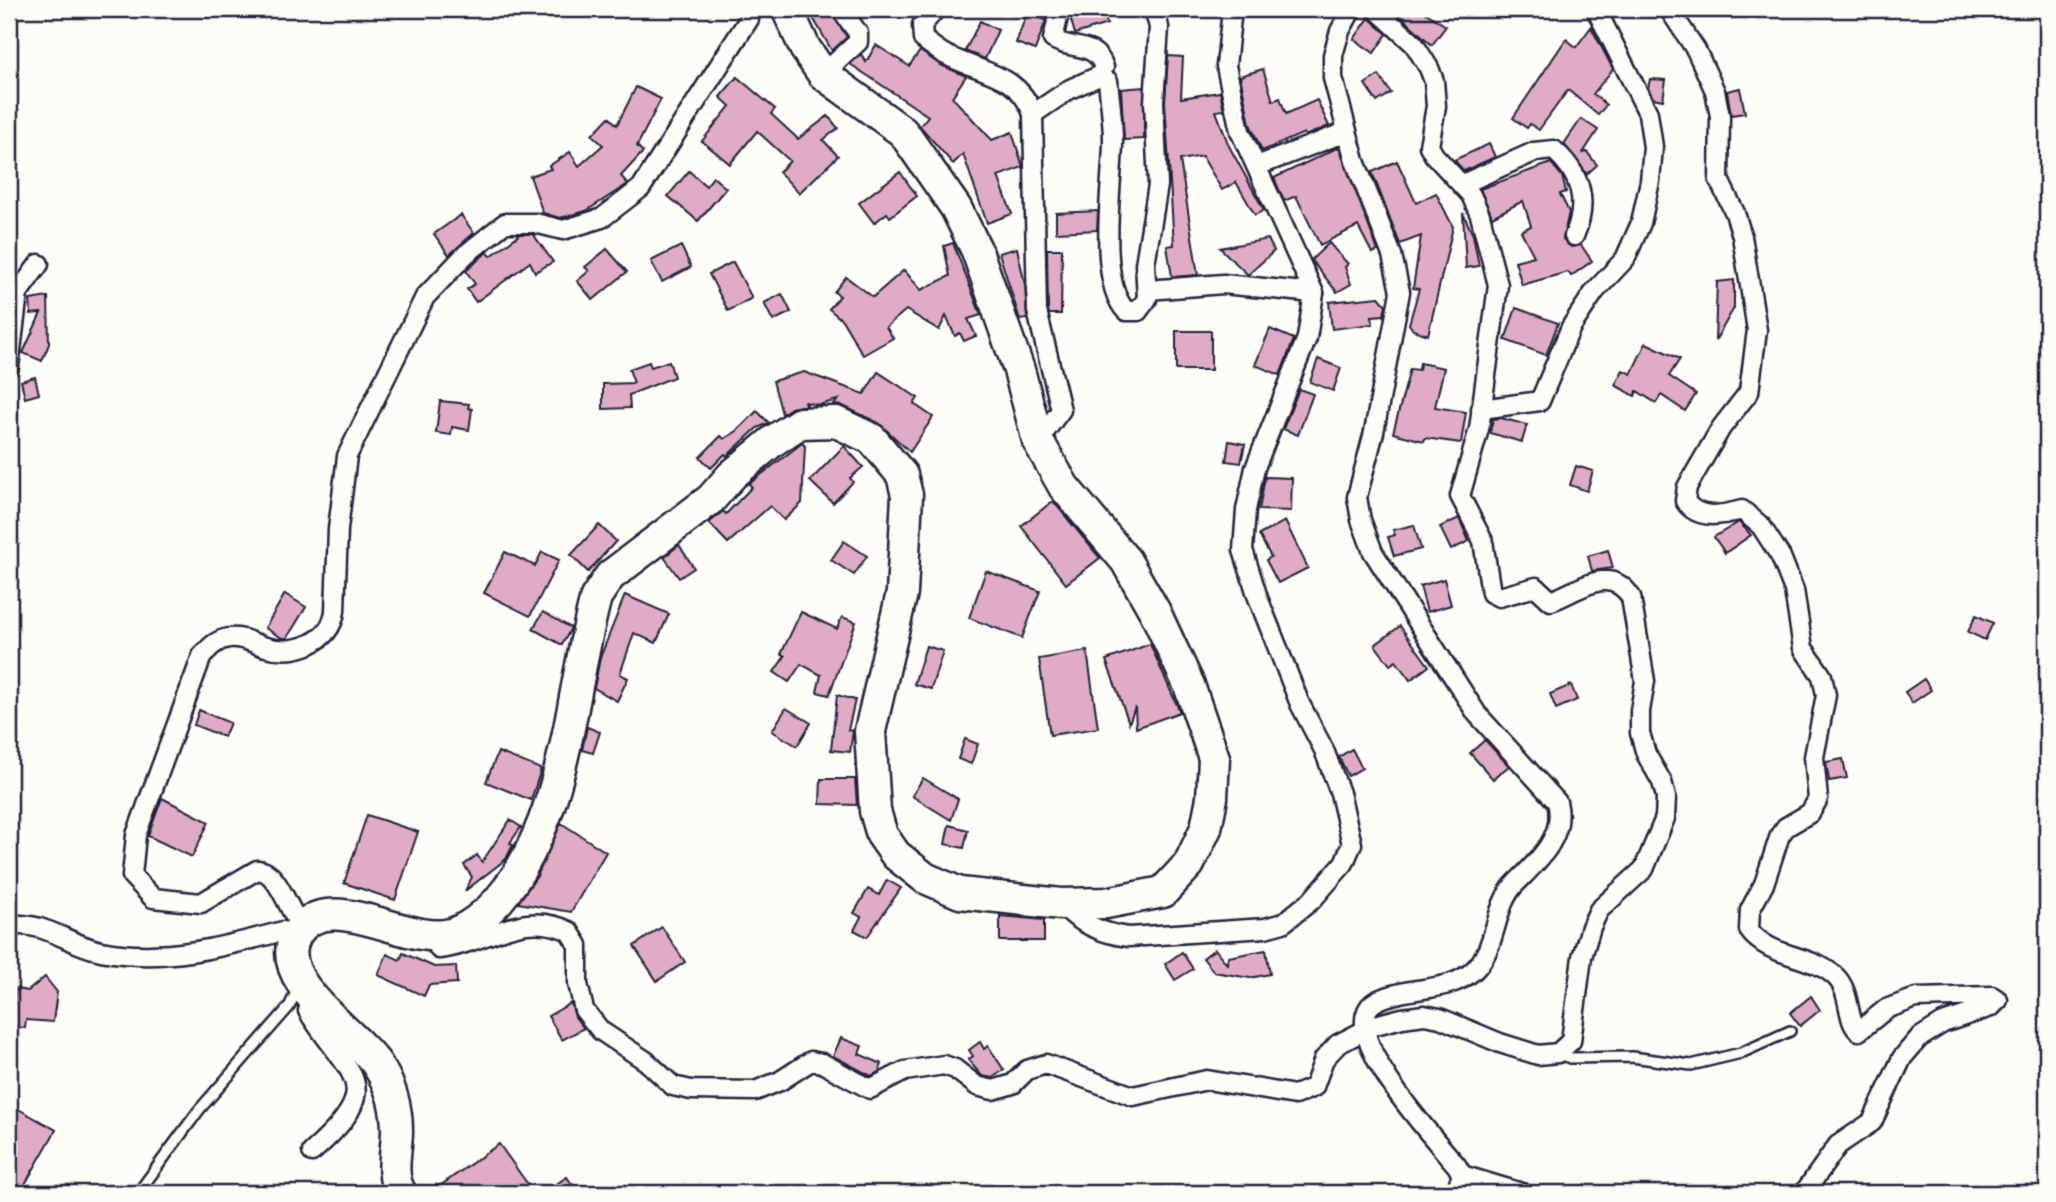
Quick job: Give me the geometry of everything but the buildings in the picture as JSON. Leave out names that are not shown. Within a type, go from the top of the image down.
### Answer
[{"type":"main road","points":[[401,1193],[395,1175],[397,1131],[394,1101],[379,1067],[356,1038],[306,990],[293,954],[299,932],[325,914],[361,919],[420,933],[449,935],[471,924],[496,903],[518,874],[537,836],[550,799],[596,597],[610,576],[711,499],[732,475],[800,423],[836,422],[872,439],[902,475],[907,495],[901,593],[870,732],[875,811],[882,835],[895,855],[925,878],[960,893],[1062,904],[1106,903],[1163,892],[1189,864],[1206,828],[1212,798],[1214,758],[1189,685],[1155,612],[1126,561],[1064,487],[1038,441],[1019,369],[977,251],[956,208],[903,132],[823,74],[805,48],[787,9]]},
{"type":"street","points":[[9,925],[51,929],[89,948],[123,953],[203,952],[283,931],[299,932],[275,878],[264,870],[257,870],[201,903],[153,898],[132,876],[136,835],[202,656],[214,643],[230,638],[246,640],[267,648],[293,649],[313,643],[326,634],[334,624],[338,529],[347,456],[425,297],[465,255],[505,223],[535,223],[563,230],[602,218],[641,188],[695,108],[749,19],[750,9]]},
{"type":"street","points":[[823,74],[858,42],[858,33],[845,15],[847,9]]},
{"type":"street","points":[[936,9],[922,25],[923,39],[951,58],[1009,81],[1021,92],[1033,114],[1037,311],[1061,410],[1038,441]]},
{"type":"street","points":[[1060,9],[1053,39],[1089,48],[1097,54],[1104,67],[1099,76]]},
{"type":"street","points":[[1033,114],[1087,79],[1099,76],[1108,81],[1113,141],[1108,232],[1110,260],[1120,303],[1126,311],[1139,311],[1146,304],[1148,290],[1145,264],[1158,185],[1154,102],[1159,27],[1154,9]]},
{"type":"street","points":[[1062,904],[1074,918],[1109,934],[1129,937],[1265,928],[1283,923],[1312,900],[1344,863],[1352,844],[1340,793],[1324,750],[1300,704],[1258,598],[1243,550],[1246,510],[1255,468],[1307,338],[1314,293],[1240,131],[1226,66],[1233,9]]},
{"type":"street","points":[[1352,9],[1340,31],[1333,55],[1333,78],[1346,132],[1392,255],[1400,292],[1374,432],[1357,497],[1361,520],[1373,552],[1477,714],[1556,802],[1559,813],[1558,825],[1548,850],[1506,896],[1477,967],[1453,983],[1380,999],[1369,1007],[1364,1030],[1380,1066],[1462,1175],[1522,1193]]},
{"type":"street","points":[[361,919],[391,938],[421,948],[462,946],[517,923],[531,922],[569,931],[578,945],[580,1001],[592,1022],[681,1090],[755,1091],[780,1081],[811,1061],[817,1061],[870,1089],[905,1071],[944,1065],[955,1069],[977,1086],[993,1090],[1013,1084],[1027,1070],[1046,1064],[1133,1096],[1207,1080],[1294,1095],[1314,1087],[1328,1052],[1364,1030],[1402,1018],[1424,1016],[1451,1021],[1500,1044],[1538,1055],[1558,1053],[1572,1041],[1582,957],[1591,927],[1599,910],[1649,863],[1665,818],[1666,797],[1659,775],[1646,754],[1640,733],[1640,711],[1645,681],[1632,597],[1627,590],[1608,581],[1587,583],[1552,600],[1536,587],[1499,597],[1491,593],[1483,541],[1460,496],[1479,429],[1498,285],[1480,215],[1463,184],[1434,155],[1429,146],[1436,106],[1434,81],[1429,68],[1414,44],[1376,9]]},
{"type":"street","points":[[1481,409],[1539,401],[1571,327],[1595,291],[1625,259],[1641,223],[1653,147],[1648,113],[1596,9]]},
{"type":"street","points":[[1669,9],[1696,50],[1715,91],[1720,116],[1719,180],[1742,236],[1757,330],[1749,392],[1721,428],[1687,487],[1685,501],[1693,510],[1719,516],[1742,510],[1761,526],[1789,575],[1803,648],[1822,676],[1826,695],[1814,757],[1818,799],[1810,813],[1786,827],[1780,835],[1764,884],[1750,910],[1749,930],[1762,943],[1817,966],[1839,980],[1849,999],[1853,1024],[1859,1031],[1886,1009],[1916,998],[1992,996],[1997,1000],[1991,1007],[1943,1023],[1919,1038],[1902,1058],[1872,1122],[1838,1145],[1804,1193]]},
{"type":"street","points":[[1257,166],[1346,132]]},
{"type":"street","points":[[1463,184],[1534,152],[1554,150],[1572,166],[1579,183],[1579,224],[1574,236]]},
{"type":"street","points":[[9,367],[18,293],[38,264]]},
{"type":"street","points":[[1148,290],[1223,284],[1314,293]]},
{"type":"street","points":[[306,990],[308,1011],[342,1055],[356,1086],[356,1098],[346,1115],[312,1152]]},
{"type":"street","points":[[1455,1193],[1462,1175]]},
{"type":"lane","points":[[138,1193],[199,1110],[289,1007],[297,993],[306,990]]},
{"type":"lane","points":[[1558,1053],[1570,1058],[1632,1057],[1691,1065],[1741,1053],[1790,1031]]}]
